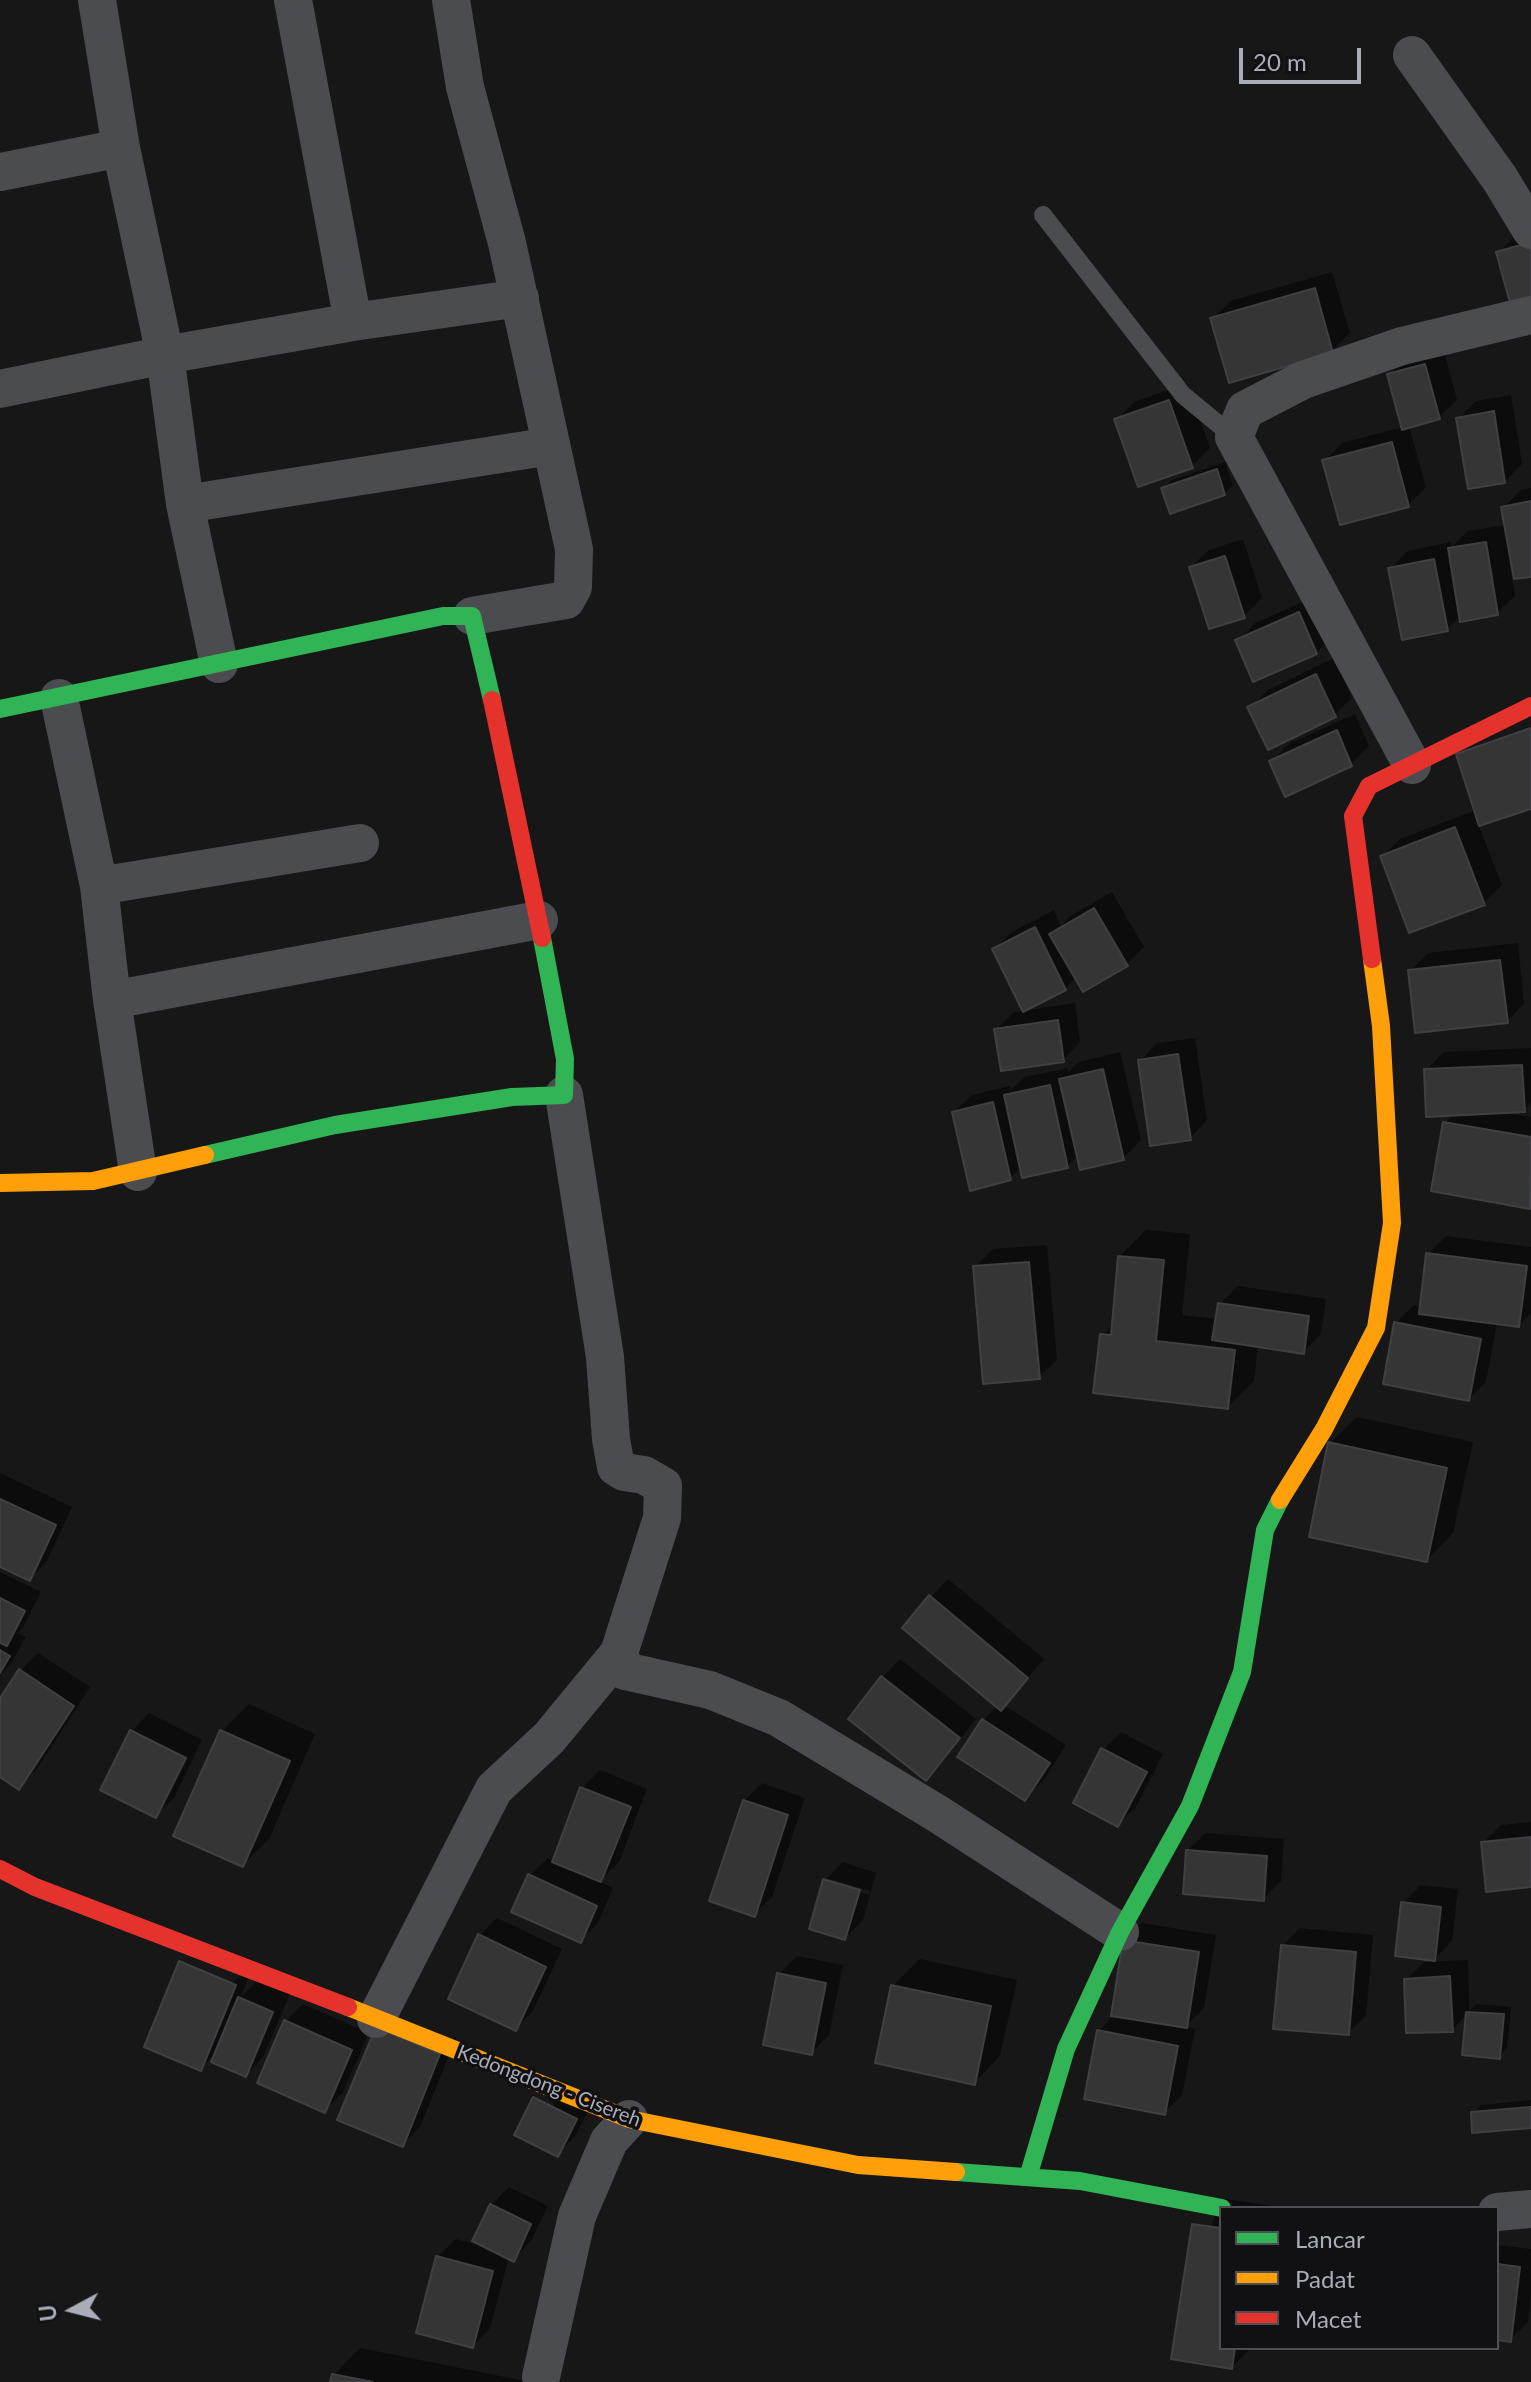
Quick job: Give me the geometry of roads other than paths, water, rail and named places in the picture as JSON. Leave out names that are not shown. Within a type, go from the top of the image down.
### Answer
[{"type":"street","points":[[97,0],[121,148],[165,355],[185,504],[219,664]]},
{"type":"street","points":[[293,0],[353,322]]},
{"type":"street","points":[[0,709],[443,616],[472,616],[566,600],[573,587],[574,549],[520,298],[465,87],[451,0]]},
{"type":"street","points":[[1412,55],[1500,179],[1531,230]]},
{"type":"street","points":[[0,172],[121,148]]},
{"type":"street","points":[[0,389],[165,355],[353,322],[520,298]]},
{"type":"street","points":[[1412,765],[1234,437],[1245,410],[1303,380],[1402,346],[1531,315]]},
{"type":"street","points":[[185,504],[551,446]]},
{"type":"street","points":[[376,2019],[494,1789],[549,1738],[619,1653],[662,1518],[663,1486],[644,1475],[624,1472],[616,1467],[605,1357],[564,1095],[565,1059],[539,920],[472,616]]},
{"type":"street","points":[[59,698],[99,886],[112,1000],[138,1172]]},
{"type":"street","points":[[1028,2177],[1066,2049],[1120,1932],[1190,1806],[1242,1672],[1269,1519],[1324,1429],[1376,1328],[1392,1223],[1381,1026],[1353,816],[1369,786],[1531,706]]},
{"type":"street","points":[[99,886],[360,843]]},
{"type":"street","points":[[112,1000],[539,920]]},
{"type":"street","points":[[0,1183],[93,1181],[335,1125],[512,1097],[564,1095]]},
{"type":"street","points":[[619,1653],[625,1671],[710,1690],[779,1718],[938,1814],[1120,1932]]},
{"type":"street","name":"Kedongdong - Cisereh","points":[[0,1869],[35,1887],[629,2119],[858,2165],[1080,2181],[1219,2207]]},
{"type":"street","points":[[541,2377],[577,2216],[609,2141],[629,2119]]},
{"type":"street","points":[[1499,2212],[1531,2209]]},
{"type":"lane","points":[[1043,215],[1183,395],[1234,437]]}]
